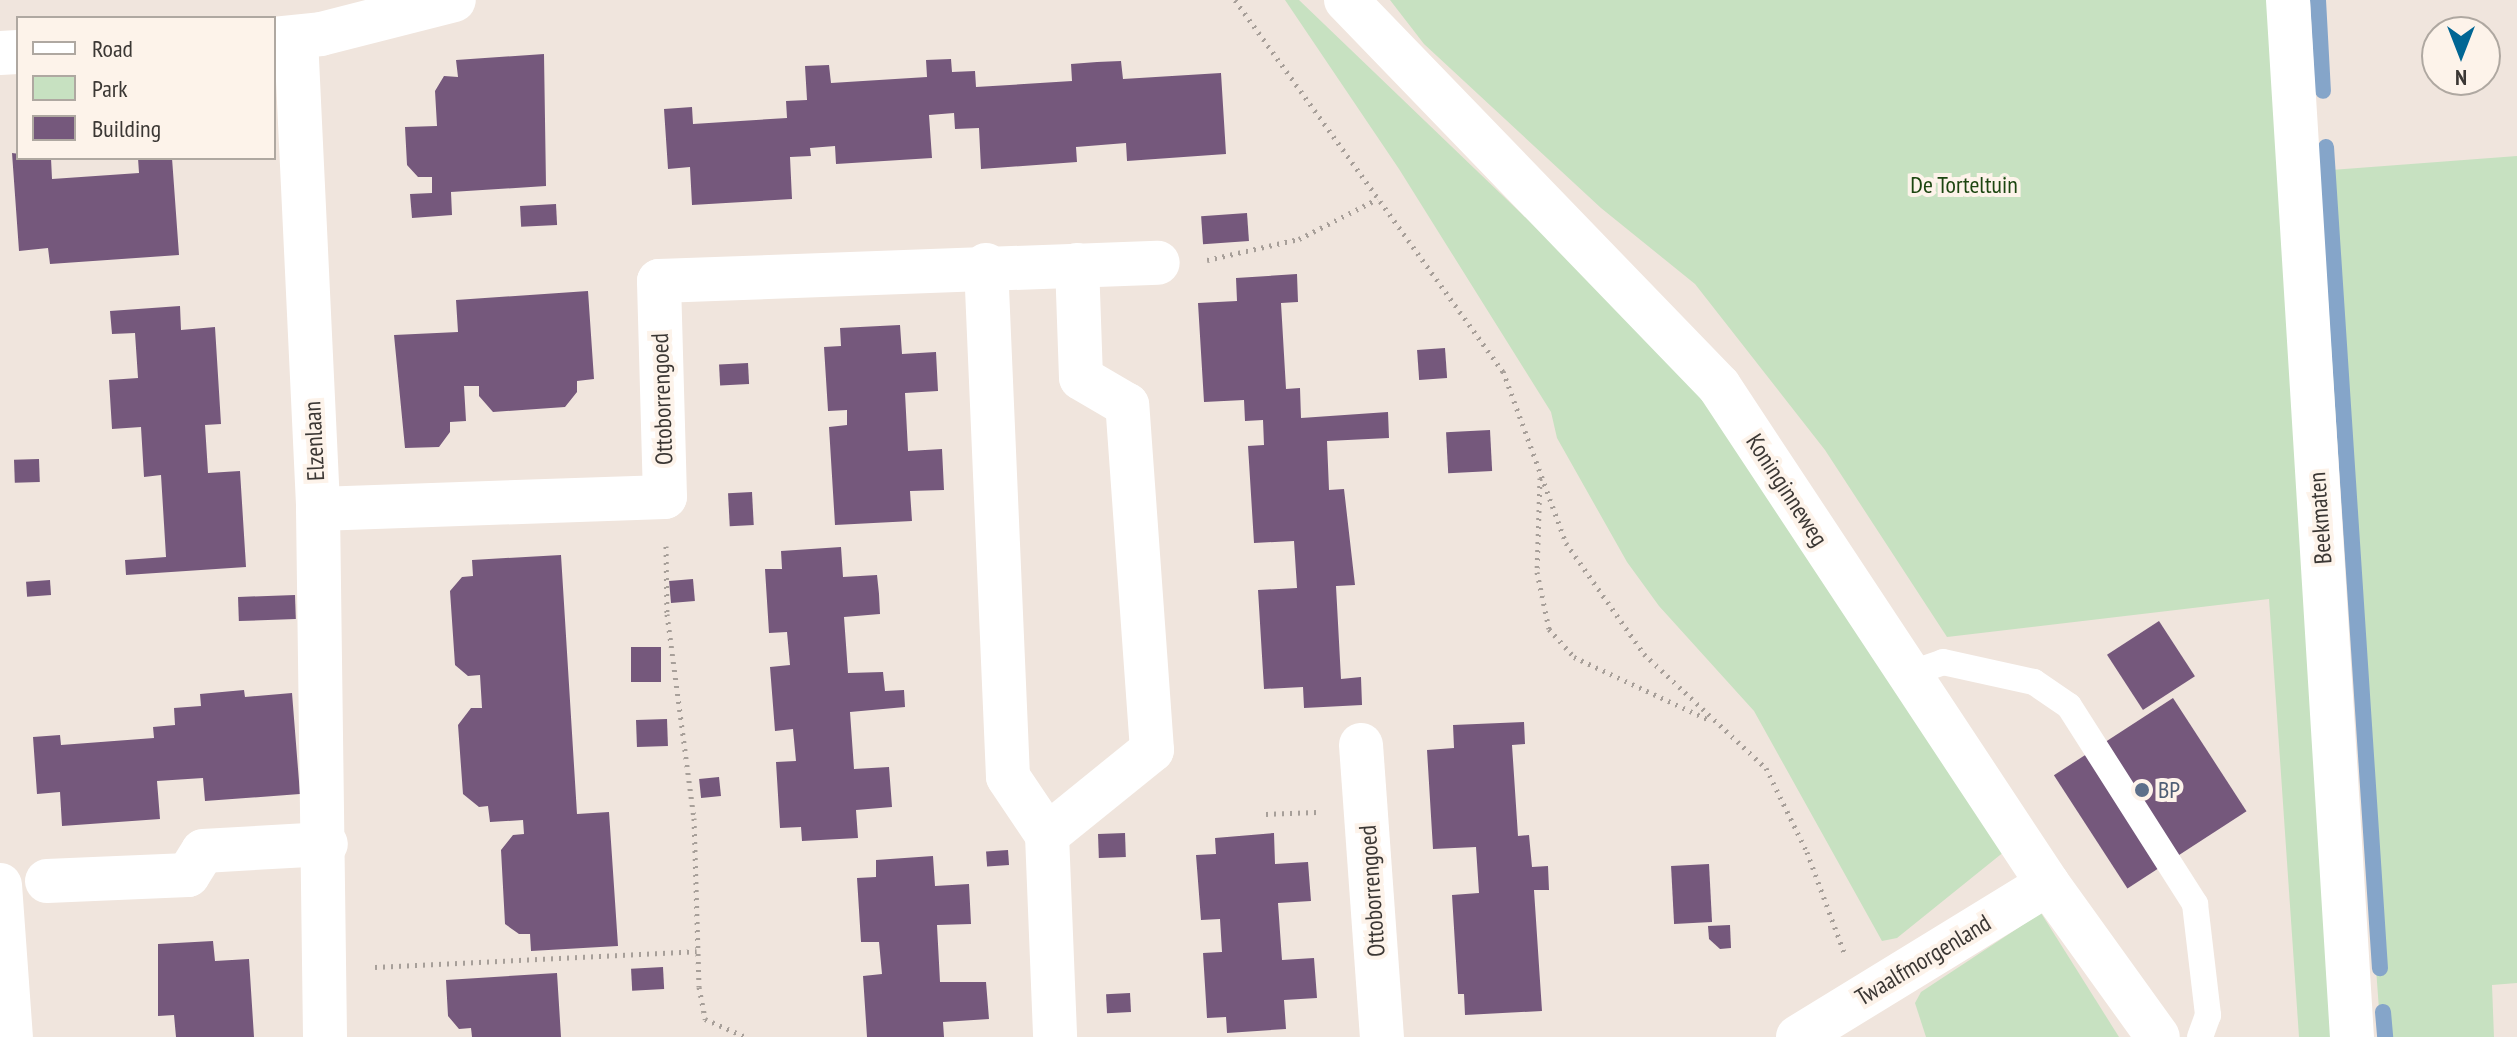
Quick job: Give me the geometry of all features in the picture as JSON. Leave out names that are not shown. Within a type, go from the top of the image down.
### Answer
[{"type":"street","points":[[285,38],[454,0]]},
{"type":"street","name":"Koninginneweg","points":[[1346,0],[1719,386],[2048,884],[2158,1037]]},
{"type":"street","name":"Beekmaten","points":[[2288,0],[2352,1037]]},
{"type":"street","name":"Elzenlaan","points":[[285,38],[318,509],[326,844],[325,1037]]},
{"type":"street","name":"Ottoborrengoed","points":[[318,509],[665,497],[659,281],[986,265],[1158,263]]},
{"type":"street","points":[[986,265],[1008,777],[1047,835],[1055,1037]]},
{"type":"street","points":[[1047,835],[1152,750],[1127,405],[1081,378],[1077,265]]},
{"type":"street","name":"Ottoborrengoed","points":[[1361,745],[1382,1037]]},
{"type":"street","points":[[47,881],[188,875],[203,851],[326,844]]},
{"type":"street","name":"Twaalfmorgenland","points":[[1798,1037],[2048,884]]},
{"type":"street","points":[[0,885],[11,1037]]},
{"type":"lane","points":[[1909,674],[1943,662],[2034,682],[2069,706],[2195,904],[2208,1015],[2200,1037]]},
{"type":"path","points":[[1235,0],[1503,371],[1566,543],[1644,654],[1766,768],[1807,852],[1861,998]]},
{"type":"path","points":[[1158,263],[1228,259],[1299,239],[1377,199]]},
{"type":"path","points":[[1540,473],[1537,572],[1549,629],[1574,657],[1715,723]]},
{"type":"path","points":[[665,497],[667,614],[694,818],[697,951],[705,1019],[746,1037]]},
{"type":"path","points":[[325,969],[697,951]]},
{"type":"green space","points":[[1285,0],[1299,0],[1626,314],[1718,417],[2005,851],[1897,938],[1882,941],[1754,711],[1659,606],[1627,562],[1557,438],[1551,412],[1399,169]]},
{"type":"green space","name":"De Torteltuin","points":[[1390,0],[2271,0],[2340,1037],[2299,1037],[2269,599],[1947,637],[1825,450],[1695,284],[1601,208],[1424,44]]},
{"type":"green space","points":[[2517,156],[2517,983],[2492,985],[2494,1037],[2381,1037],[2318,171]]},
{"type":"green space","points":[[2041,913],[2119,1037],[1926,1037],[1915,1003],[1921,992]]},
{"type":"building","points":[[544,54],[546,186],[451,192],[452,215],[412,218],[410,194],[432,193],[432,177],[418,177],[407,165],[405,127],[437,126],[435,91],[444,76],[458,77],[456,60]]},
{"type":"building","points":[[951,59],[952,72],[975,71],[976,87],[1072,81],[1071,64],[1097,62],[1121,61],[1123,79],[1221,73],[1226,154],[1127,161],[1126,143],[1076,147],[1077,162],[981,169],[979,128],[955,129],[954,113],[929,115],[932,158],[836,164],[835,146],[810,148],[811,156],[790,157],[792,199],[692,205],[690,167],[668,169],[664,109],[692,107],[693,124],[787,118],[786,101],[807,100],[805,66],[829,65],[831,83],[927,77],[926,60]]},
{"type":"building","points":[[12,153],[16,154],[16,160],[51,160],[52,179],[139,173],[138,160],[172,160],[179,255],[50,264],[48,248],[19,251]]},
{"type":"building","points":[[556,204],[557,225],[521,227],[520,206]]},
{"type":"building","points":[[1247,213],[1249,241],[1203,244],[1201,216]]},
{"type":"building","points":[[1297,274],[1298,302],[1281,303],[1286,389],[1300,388],[1301,418],[1388,412],[1389,438],[1327,441],[1329,490],[1344,489],[1355,585],[1336,586],[1341,679],[1361,677],[1362,705],[1304,708],[1303,687],[1264,689],[1258,590],[1297,588],[1294,541],[1254,543],[1248,446],[1264,445],[1263,420],[1245,421],[1244,400],[1204,402],[1198,303],[1237,301],[1236,278]]},
{"type":"building","points":[[588,291],[594,379],[577,381],[577,392],[565,407],[493,412],[479,396],[479,386],[464,386],[466,421],[450,422],[450,432],[439,447],[405,448],[394,335],[458,332],[456,300]]},
{"type":"building","points":[[180,306],[181,330],[215,327],[221,424],[205,425],[208,473],[240,471],[246,567],[126,575],[125,560],[166,557],[164,524],[161,475],[144,477],[141,427],[112,429],[109,380],[138,378],[135,333],[112,334],[110,311]]},
{"type":"building","points":[[900,325],[902,354],[936,352],[938,391],[905,393],[908,451],[942,449],[944,490],[910,491],[912,521],[835,525],[829,427],[847,425],[847,410],[828,411],[824,347],[841,346],[840,328]]},
{"type":"building","points":[[1445,348],[1447,378],[1419,380],[1417,350]]},
{"type":"building","points":[[748,363],[749,384],[720,385],[719,365]]},
{"type":"building","points":[[1490,430],[1492,471],[1448,473],[1446,432]]},
{"type":"building","points":[[39,459],[40,482],[15,483],[14,460]]},
{"type":"building","points":[[752,492],[754,525],[730,526],[728,493]]},
{"type":"building","points":[[841,547],[843,577],[877,575],[879,594],[880,614],[844,617],[848,673],[883,672],[885,691],[904,690],[905,707],[850,712],[854,769],[889,767],[892,807],[856,810],[858,838],[802,841],[801,827],[780,828],[776,762],[796,761],[793,729],[775,731],[770,667],[790,665],[787,632],[769,633],[765,569],[782,569],[781,551]]},
{"type":"building","points":[[561,555],[577,814],[609,812],[618,946],[531,951],[530,934],[519,934],[505,924],[501,850],[513,835],[524,834],[523,820],[490,822],[488,806],[479,807],[463,794],[458,725],[471,708],[482,708],[480,675],[468,676],[455,665],[450,591],[462,577],[473,576],[472,560]]},
{"type":"building","points":[[693,579],[695,601],[671,603],[669,581]]},
{"type":"building","points":[[50,580],[51,595],[27,597],[26,582]]},
{"type":"building","points":[[295,595],[296,619],[239,621],[238,597]]},
{"type":"building","points":[[2159,621],[2195,676],[2143,710],[2107,655]]},
{"type":"building","points":[[631,647],[661,647],[661,682],[631,682]]},
{"type":"building","points":[[244,690],[245,697],[292,693],[300,794],[205,801],[203,778],[157,781],[160,819],[62,826],[60,792],[37,794],[33,737],[60,735],[61,745],[154,738],[153,727],[175,725],[174,708],[201,706],[200,694]]},
{"type":"building","points":[[2173,698],[2247,811],[2127,889],[2054,775]]},
{"type":"building","points":[[667,719],[668,746],[637,747],[636,720]]},
{"type":"building","points":[[1524,722],[1525,744],[1512,745],[1518,836],[1529,835],[1532,867],[1548,866],[1549,890],[1534,890],[1542,1011],[1465,1015],[1464,994],[1458,994],[1452,895],[1479,893],[1476,847],[1433,849],[1427,750],[1454,748],[1453,725]]},
{"type":"building","points":[[719,777],[721,796],[701,798],[699,779]]},
{"type":"building","points":[[1125,833],[1126,857],[1099,858],[1098,834]]},
{"type":"building","points":[[1274,833],[1275,864],[1308,862],[1311,901],[1278,903],[1282,960],[1314,958],[1317,998],[1284,1000],[1286,1029],[1227,1033],[1226,1017],[1207,1018],[1203,953],[1222,952],[1220,919],[1201,920],[1196,855],[1216,854],[1215,838]]},
{"type":"building","points":[[1008,850],[1009,865],[987,866],[986,852]]},
{"type":"building","points":[[933,856],[935,886],[969,884],[971,924],[937,925],[940,982],[986,982],[989,1019],[943,1022],[944,1037],[867,1037],[863,976],[882,974],[879,942],[861,942],[857,878],[876,877],[876,860]]},
{"type":"building","points":[[1709,864],[1712,922],[1674,924],[1671,866]]},
{"type":"building","points":[[1730,925],[1731,948],[1720,949],[1709,939],[1708,926]]},
{"type":"building","points":[[213,941],[215,961],[249,959],[254,1037],[176,1037],[174,1015],[158,1016],[158,944]]},
{"type":"building","points":[[663,967],[664,989],[632,991],[631,969]]},
{"type":"building","points":[[557,973],[561,1037],[472,1037],[471,1028],[459,1029],[448,1016],[446,980]]},
{"type":"building","points":[[1130,993],[1131,1012],[1107,1013],[1106,994]]},
{"type":"waterway","points":[[2318,0],[2323,91]]},
{"type":"waterway","points":[[2326,147],[2380,968]]},
{"type":"waterway","points":[[2383,1012],[2385,1037]]},
{"type":"place","name":"BP","points":[[2142,790]]}]
